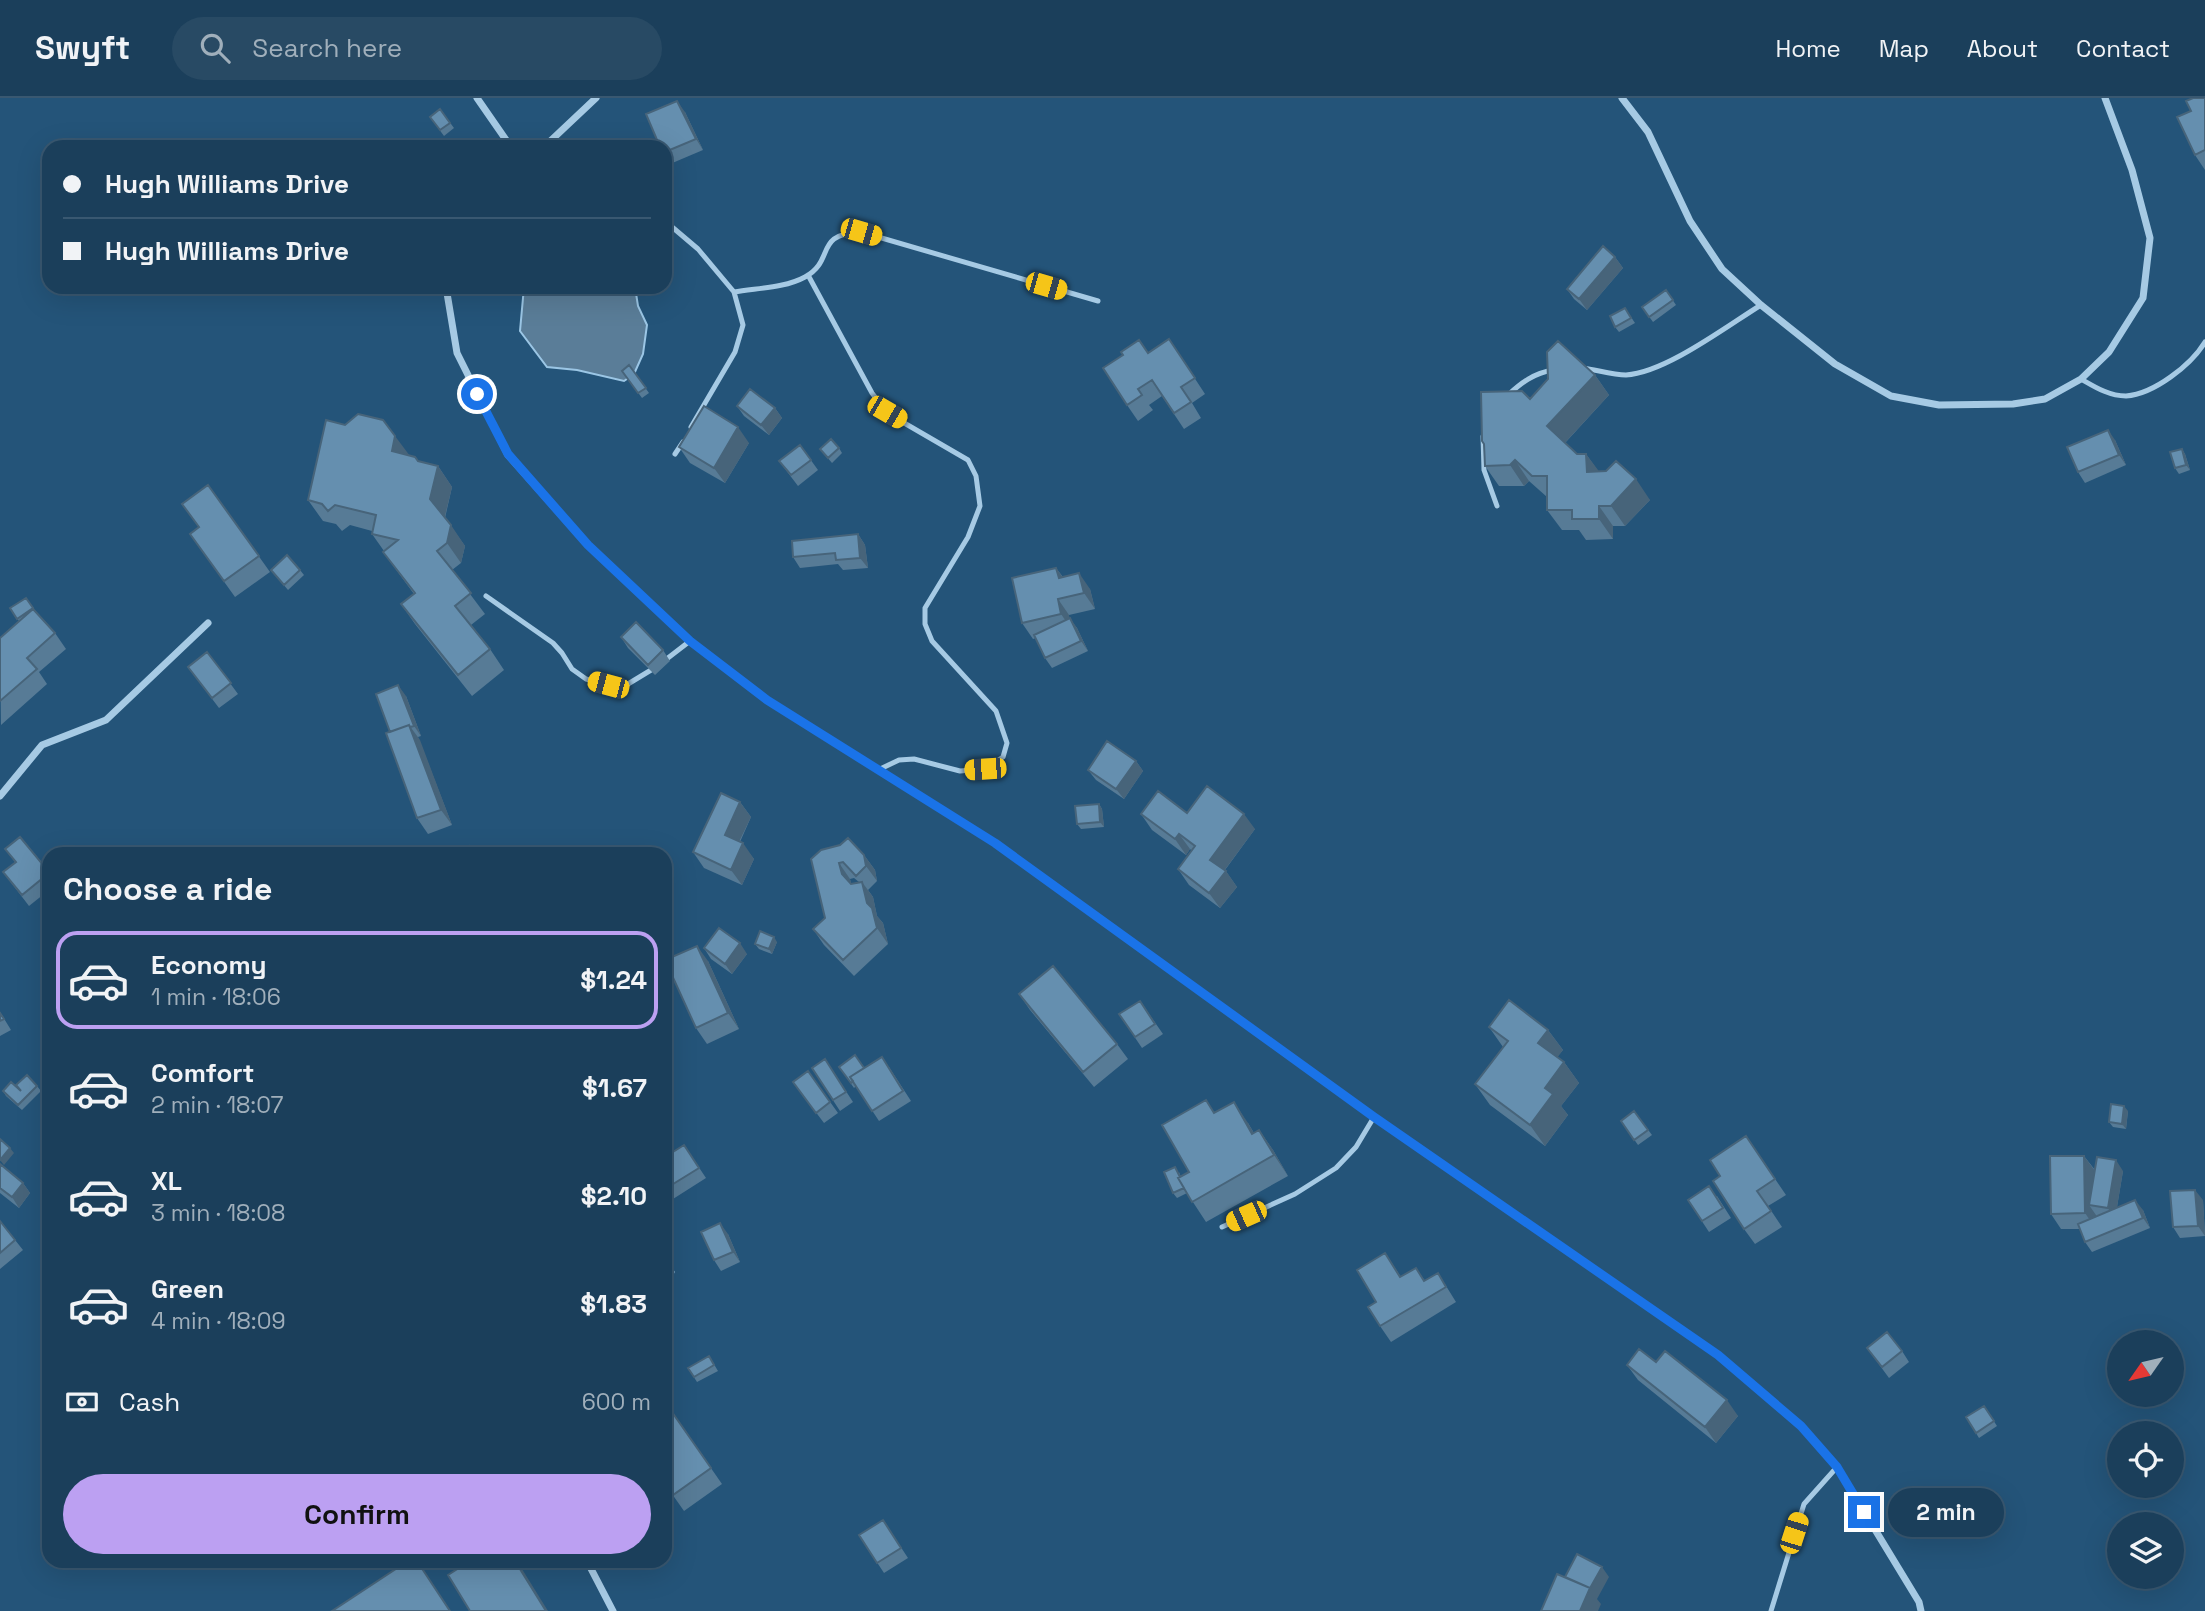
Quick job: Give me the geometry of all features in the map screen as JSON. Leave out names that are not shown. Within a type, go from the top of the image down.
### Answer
[{"type":"street","points":[[477,98],[506,140]]},
{"type":"street","points":[[551,140],[596,98]]},
{"type":"street","points":[[1622,98],[1647,132],[1690,221],[1722,269],[1761,305],[1835,364],[1891,396],[1939,405],[2013,404],[2045,399],[2081,379],[2109,352],[2144,298],[2150,238],[2132,170],[2105,98]]},
{"type":"street","points":[[447,294],[457,353],[508,454],[588,545],[690,641],[767,700],[995,843],[1374,1117],[1718,1355],[1801,1426],[1837,1467],[1919,1602],[1921,1611]]},
{"type":"street","points":[[0,796],[43,745],[106,720],[208,622]]},
{"type":"street","points":[[591,1568],[613,1611]]},
{"type":"lane","points":[[672,227],[698,249],[734,292],[743,325],[735,352],[676,454]]},
{"type":"lane","points":[[734,292],[794,282],[818,266],[830,241],[843,233],[861,232],[1098,301]]},
{"type":"lane","points":[[808,275],[872,393],[887,412],[968,460],[976,476],[980,506],[968,537],[925,608],[925,624],[932,641],[996,711],[1007,743],[1003,757],[985,769],[960,771],[914,759],[899,760],[878,770]]},
{"type":"lane","points":[[1573,366],[1625,375],[1648,371],[1672,360],[1761,305]]},
{"type":"lane","points":[[2081,379],[2106,393],[2127,396],[2166,381],[2187,364],[2205,342]]},
{"type":"lane","points":[[1504,398],[1522,381],[1545,371],[1564,368]]},
{"type":"lane","points":[[1487,427],[1482,438],[1484,470],[1497,506]]},
{"type":"lane","points":[[486,596],[553,643],[572,670],[586,679],[608,685],[628,684],[648,674],[690,641]]},
{"type":"lane","points":[[1222,1227],[1294,1194],[1336,1168],[1356,1147],[1374,1117]]},
{"type":"lane","points":[[1771,1611],[1804,1504],[1837,1467]]},
{"type":"water","points":[[523,294],[636,294],[638,306],[647,325],[643,354],[634,374],[624,381],[577,370],[547,367],[520,331]]},
{"type":"building","points":[[2205,98],[2205,150],[2195,155],[2177,117],[2191,111],[2186,101]]},
{"type":"building","points":[[677,101],[696,139],[672,149],[672,140],[657,140],[646,114]]},
{"type":"building","points":[[440,109],[450,123],[440,130],[430,117]]},
{"type":"building","points":[[1603,246],[1615,257],[1579,299],[1567,289]]},
{"type":"building","points":[[1666,290],[1673,300],[1649,317],[1642,307]]},
{"type":"building","points":[[1625,308],[1631,318],[1615,327],[1610,316]]},
{"type":"building","points":[[1169,339],[1195,378],[1181,387],[1191,402],[1174,413],[1152,380],[1138,389],[1142,395],[1127,405],[1103,368],[1139,340],[1148,353]]},
{"type":"building","points":[[1558,341],[1595,375],[1547,426],[1577,454],[1586,454],[1587,472],[1606,471],[1616,461],[1636,479],[1611,506],[1599,506],[1599,519],[1572,519],[1572,510],[1547,510],[1547,476],[1532,476],[1515,460],[1510,465],[1485,466],[1481,392],[1522,391],[1530,399],[1548,379],[1547,352]]},
{"type":"building","points":[[629,365],[646,388],[638,393],[622,371]]},
{"type":"building","points":[[750,389],[775,408],[761,425],[737,406]]},
{"type":"building","points":[[704,406],[738,427],[714,468],[679,447]]},
{"type":"building","points":[[358,414],[383,420],[395,436],[392,451],[438,466],[430,499],[451,525],[447,543],[437,551],[471,593],[455,606],[490,649],[458,675],[401,604],[415,593],[383,552],[398,540],[372,534],[376,515],[335,505],[328,511],[322,504],[308,500],[326,420],[345,425]]},
{"type":"building","points":[[2108,430],[2119,455],[2078,472],[2067,447]]},
{"type":"building","points":[[831,439],[839,448],[828,458],[820,449]]},
{"type":"building","points":[[800,445],[811,460],[791,475],[779,461]]},
{"type":"building","points":[[2182,449],[2186,465],[2175,468],[2170,452]]},
{"type":"building","points":[[208,485],[259,556],[224,581],[190,534],[199,527],[182,504]]},
{"type":"building","points":[[858,534],[860,558],[836,560],[835,553],[793,557],[792,541]]},
{"type":"building","points":[[287,555],[300,570],[284,585],[271,570]]},
{"type":"building","points":[[1056,568],[1059,578],[1079,573],[1084,593],[1058,599],[1061,614],[1022,623],[1012,578]]},
{"type":"building","points":[[26,598],[33,608],[17,619],[10,608]]},
{"type":"building","points":[[33,609],[55,633],[27,658],[37,669],[0,701],[0,638]]},
{"type":"building","points":[[1070,618],[1081,641],[1045,658],[1034,635]]},
{"type":"building","points":[[636,622],[663,650],[648,665],[621,637]]},
{"type":"building","points":[[207,652],[231,683],[212,698],[188,667]]},
{"type":"building","points":[[398,685],[414,726],[409,725],[390,732],[376,694]]},
{"type":"building","points":[[409,725],[441,810],[417,818],[386,733]]},
{"type":"building","points":[[1107,741],[1136,761],[1116,789],[1088,770]]},
{"type":"building","points":[[1207,786],[1244,814],[1210,860],[1226,871],[1209,893],[1178,869],[1195,846],[1179,834],[1175,839],[1141,814],[1158,791],[1187,813]]},
{"type":"building","points":[[721,793],[740,802],[725,835],[743,843],[731,870],[693,852]]},
{"type":"building","points":[[1099,804],[1100,822],[1077,824],[1075,806]]},
{"type":"building","points":[[20,837],[42,864],[42,879],[22,895],[3,872],[16,862],[5,849]]},
{"type":"building","points":[[848,838],[864,855],[866,866],[856,876],[843,862],[839,863],[842,874],[851,884],[862,882],[877,928],[843,960],[813,929],[825,918],[811,859],[821,850],[840,845]]},
{"type":"building","points":[[719,928],[740,943],[725,964],[704,948]]},
{"type":"building","points":[[760,931],[774,937],[769,949],[755,944]]},
{"type":"building","points":[[697,946],[728,1013],[696,1028],[672,975],[672,957]]},
{"type":"building","points":[[1053,966],[1117,1044],[1083,1072],[1019,994]]},
{"type":"building","points":[[1509,1000],[1548,1030],[1538,1043],[1564,1062],[1545,1088],[1553,1094],[1530,1125],[1475,1084],[1508,1041],[1489,1027]]},
{"type":"building","points":[[1140,1001],[1155,1024],[1135,1037],[1119,1014]]},
{"type":"building","points":[[855,1055],[864,1068],[850,1077],[853,1081],[851,1083],[839,1067]]},
{"type":"building","points":[[882,1057],[903,1091],[872,1111],[850,1077]]},
{"type":"building","points":[[825,1059],[846,1092],[833,1100],[812,1068]]},
{"type":"building","points":[[808,1071],[830,1102],[816,1113],[793,1082]]},
{"type":"building","points":[[27,1075],[37,1086],[18,1105],[3,1091],[11,1082],[21,1091],[16,1085]]},
{"type":"building","points":[[1206,1100],[1214,1113],[1234,1102],[1252,1134],[1259,1130],[1274,1155],[1192,1202],[1178,1178],[1189,1172],[1162,1125]]},
{"type":"building","points":[[2111,1104],[2124,1106],[2122,1124],[2109,1122]]},
{"type":"building","points":[[1634,1111],[1648,1130],[1634,1140],[1621,1121]]},
{"type":"building","points":[[1746,1136],[1775,1179],[1757,1191],[1771,1211],[1744,1229],[1713,1181],[1720,1176],[1710,1160]]},
{"type":"building","points":[[0,1139],[10,1148],[0,1160]]},
{"type":"building","points":[[684,1145],[699,1168],[672,1185],[672,1153]]},
{"type":"building","points":[[2050,1156],[2084,1156],[2085,1213],[2051,1214]]},
{"type":"building","points":[[2097,1157],[2116,1160],[2108,1208],[2089,1205]]},
{"type":"building","points":[[0,1164],[23,1183],[12,1197],[0,1188]]},
{"type":"building","points":[[1175,1167],[1184,1188],[1173,1193],[1164,1172]]},
{"type":"building","points":[[1709,1186],[1723,1208],[1702,1221],[1688,1200]]},
{"type":"building","points":[[2195,1190],[2198,1226],[2173,1227],[2170,1191]]},
{"type":"building","points":[[2135,1200],[2143,1218],[2085,1242],[2078,1224]]},
{"type":"building","points":[[0,1221],[15,1240],[0,1253]]},
{"type":"building","points":[[720,1223],[733,1252],[714,1260],[701,1232]]},
{"type":"building","points":[[1385,1253],[1400,1277],[1416,1268],[1424,1281],[1438,1273],[1446,1287],[1380,1326],[1368,1307],[1376,1302],[1357,1270]]},
{"type":"building","points":[[1887,1332],[1902,1351],[1882,1367],[1867,1348]]},
{"type":"building","points":[[1639,1349],[1656,1362],[1665,1351],[1727,1400],[1705,1427],[1627,1365]]},
{"type":"building","points":[[709,1356],[714,1365],[694,1377],[688,1368]]},
{"type":"building","points":[[1984,1406],[1994,1421],[1976,1433],[1966,1417]]},
{"type":"building","points":[[672,1412],[711,1468],[672,1494]]},
{"type":"building","points":[[883,1520],[901,1548],[877,1563],[859,1535]]},
{"type":"building","points":[[1577,1554],[1602,1567],[1589,1590],[1590,1588],[1565,1577]]},
{"type":"building","points":[[397,1568],[422,1568],[450,1611],[332,1611]]},
{"type":"building","points":[[459,1568],[519,1568],[546,1611],[470,1611],[448,1575]]},
{"type":"building","points":[[1557,1574],[1590,1588],[1580,1611],[1541,1611]]},
{"type":"route","points":[[477,394],[508,454],[588,545],[690,641],[767,700],[995,843],[1374,1117],[1718,1355],[1801,1426],[1837,1467],[1864,1512]]}]
